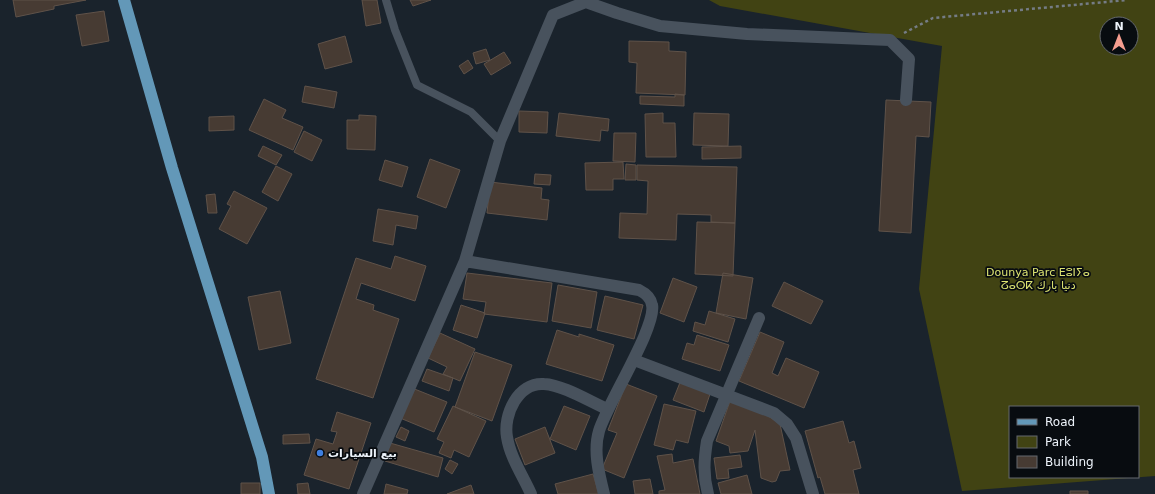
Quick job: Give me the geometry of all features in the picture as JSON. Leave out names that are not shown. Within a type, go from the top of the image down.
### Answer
[{"type":"main road","points":[[124,0],[172,168],[262,458],[269,494]]},
{"type":"street","points":[[363,494],[465,261],[500,141],[553,15],[586,2],[660,26],[747,34],[890,40],[909,59],[906,100]]},
{"type":"street","points":[[465,261],[631,288],[645,293],[650,298],[653,312],[634,360],[607,408],[599,432],[597,458],[604,494]]},
{"type":"street","points":[[708,494],[704,479],[706,447],[759,318]]},
{"type":"street","points":[[634,360],[728,394],[774,413],[787,424],[796,438],[813,494]]},
{"type":"street","points":[[531,494],[507,436],[509,416],[518,395],[523,390],[536,384],[549,384],[607,408]]},
{"type":"lane","points":[[386,0],[395,30],[418,84],[471,112],[500,141]]},
{"type":"path","points":[[890,40],[933,18],[1127,0]]},
{"type":"green space","name":"Dounya Parc ⴹⵓⵏⵢⴰ ⵒⴰⵔⴽ دنيا بارك","points":[[709,0],[1155,0],[1155,476],[1139,477],[1139,406],[1009,406],[1009,478],[1129,478],[962,491],[919,289],[942,46],[720,6]]},
{"type":"building","points":[[13,0],[86,0],[54,6],[54,9],[16,17]]},
{"type":"building","points":[[362,0],[377,0],[381,23],[366,26]]},
{"type":"building","points":[[410,0],[431,0],[413,6]]},
{"type":"building","points":[[104,11],[109,41],[82,46],[76,15]]},
{"type":"building","points":[[345,36],[352,62],[325,69],[318,44]]},
{"type":"building","points":[[629,41],[669,42],[669,51],[686,52],[685,95],[636,93],[637,63],[629,62]]},
{"type":"building","points":[[486,49],[490,60],[476,64],[473,53]]},
{"type":"building","points":[[504,52],[511,63],[491,75],[484,64]]},
{"type":"building","points":[[468,60],[473,68],[464,74],[459,66]]},
{"type":"building","points":[[305,86],[337,92],[334,108],[302,102]]},
{"type":"building","points":[[675,94],[684,95],[684,106],[640,104],[640,96],[675,97]]},
{"type":"building","points":[[264,99],[286,110],[282,118],[303,127],[293,150],[249,130]]},
{"type":"building","points":[[886,100],[931,102],[929,137],[916,136],[911,233],[879,231]]},
{"type":"building","points":[[519,111],[548,112],[547,133],[519,132]]},
{"type":"building","points":[[559,113],[609,119],[608,131],[601,130],[600,141],[556,136]]},
{"type":"building","points":[[663,113],[663,123],[675,123],[676,157],[646,157],[645,114]]},
{"type":"building","points":[[694,113],[729,114],[728,146],[693,145]]},
{"type":"building","points":[[359,115],[376,116],[375,150],[347,149],[347,120],[359,120]]},
{"type":"building","points":[[234,116],[234,130],[209,131],[209,117]]},
{"type":"building","points":[[304,131],[322,140],[312,161],[294,152]]},
{"type":"building","points":[[614,133],[636,133],[635,162],[613,161]]},
{"type":"building","points":[[263,146],[282,155],[276,165],[258,156]]},
{"type":"building","points":[[741,146],[741,158],[702,159],[702,147]]},
{"type":"building","points":[[430,159],[460,170],[446,208],[417,197]]},
{"type":"building","points":[[385,160],[408,167],[402,187],[379,180]]},
{"type":"building","points":[[623,162],[624,179],[613,179],[613,190],[586,190],[585,163]]},
{"type":"building","points":[[626,164],[636,165],[636,180],[625,180]]},
{"type":"building","points":[[637,165],[737,167],[735,223],[711,222],[711,215],[677,214],[676,240],[619,238],[620,213],[647,214],[648,181],[637,180]]},
{"type":"building","points":[[276,166],[292,174],[278,201],[262,192]]},
{"type":"building","points":[[535,174],[551,175],[550,185],[534,184]]},
{"type":"building","points":[[490,182],[542,188],[541,199],[549,200],[547,220],[487,213]]},
{"type":"building","points":[[234,191],[267,208],[247,244],[219,229],[231,206],[227,204]]},
{"type":"building","points":[[215,194],[217,213],[208,213],[206,195]]},
{"type":"building","points":[[378,209],[418,216],[416,229],[396,225],[393,245],[373,241]]},
{"type":"building","points":[[697,222],[735,223],[733,276],[695,274]]},
{"type":"building","points":[[395,256],[426,266],[415,301],[361,283],[356,299],[374,305],[373,310],[399,319],[373,398],[316,379],[356,258],[391,269]]},
{"type":"building","points":[[467,273],[552,283],[547,322],[484,314],[486,302],[463,299]]},
{"type":"building","points":[[723,273],[753,278],[746,319],[716,313]]},
{"type":"building","points":[[673,278],[697,287],[684,322],[660,313]]},
{"type":"building","points":[[784,282],[823,301],[811,324],[772,306]]},
{"type":"building","points":[[558,285],[597,292],[591,328],[552,321]]},
{"type":"building","points":[[280,291],[291,343],[259,350],[248,297]]},
{"type":"building","points":[[605,296],[643,305],[634,339],[597,330]]},
{"type":"building","points":[[461,305],[485,313],[477,338],[453,330]]},
{"type":"building","points":[[709,311],[735,319],[728,342],[693,331],[695,322],[705,325]]},
{"type":"building","points":[[557,330],[579,337],[579,334],[614,345],[602,381],[546,364]]},
{"type":"building","points":[[760,332],[784,342],[772,373],[778,376],[786,358],[819,372],[804,408],[739,381]]},
{"type":"building","points":[[440,333],[475,349],[460,381],[443,374],[447,367],[428,358]]},
{"type":"building","points":[[697,335],[729,345],[720,371],[682,359],[687,343],[694,345]]},
{"type":"building","points":[[475,352],[512,365],[492,421],[455,407]]},
{"type":"building","points":[[427,369],[453,378],[449,391],[422,381]]},
{"type":"building","points":[[681,380],[711,391],[704,412],[673,400]]},
{"type":"building","points":[[626,384],[657,396],[624,478],[602,469],[617,433],[608,430]]},
{"type":"building","points":[[412,388],[447,402],[434,432],[400,418]]},
{"type":"building","points":[[730,401],[756,408],[780,424],[790,470],[780,471],[776,481],[772,482],[761,478],[755,430],[748,451],[730,453],[729,446],[716,441]]},
{"type":"building","points":[[664,404],[696,411],[688,443],[676,440],[673,450],[654,445]]},
{"type":"building","points":[[453,406],[486,421],[469,457],[454,450],[451,458],[439,453],[444,442],[437,439]]},
{"type":"building","points":[[564,406],[590,416],[576,450],[550,439]]},
{"type":"building","points":[[337,412],[371,423],[349,489],[304,475],[316,439],[333,444],[337,432],[331,431]]},
{"type":"building","points":[[843,421],[849,443],[854,441],[861,468],[853,470],[859,494],[825,494],[820,477],[818,478],[805,431]]},
{"type":"building","points":[[401,427],[409,431],[405,441],[396,437]]},
{"type":"building","points":[[545,427],[555,453],[525,465],[515,439]]},
{"type":"building","points":[[309,434],[310,443],[283,444],[283,435]]},
{"type":"building","points":[[390,443],[443,458],[438,477],[385,461]]},
{"type":"building","points":[[672,454],[673,463],[693,459],[700,494],[659,494],[659,491],[665,490],[657,456]]},
{"type":"building","points":[[740,455],[742,467],[728,469],[729,478],[717,479],[714,458]]},
{"type":"building","points":[[450,460],[458,464],[452,474],[445,469]]},
{"type":"building","points":[[593,474],[599,494],[558,494],[555,484]]},
{"type":"building","points":[[747,475],[752,494],[721,494],[718,483]]},
{"type":"building","points":[[650,479],[653,494],[635,494],[633,481]]},
{"type":"building","points":[[241,483],[260,483],[260,494],[241,494]]},
{"type":"building","points":[[308,483],[310,494],[298,494],[297,484]]},
{"type":"building","points":[[386,484],[408,490],[407,494],[384,494]]},
{"type":"building","points":[[471,485],[474,494],[447,494]]},
{"type":"building","points":[[1070,491],[1088,491],[1088,494],[1070,494]]},
{"type":"place","name":"بيع السيارات","points":[[320,453]]}]
